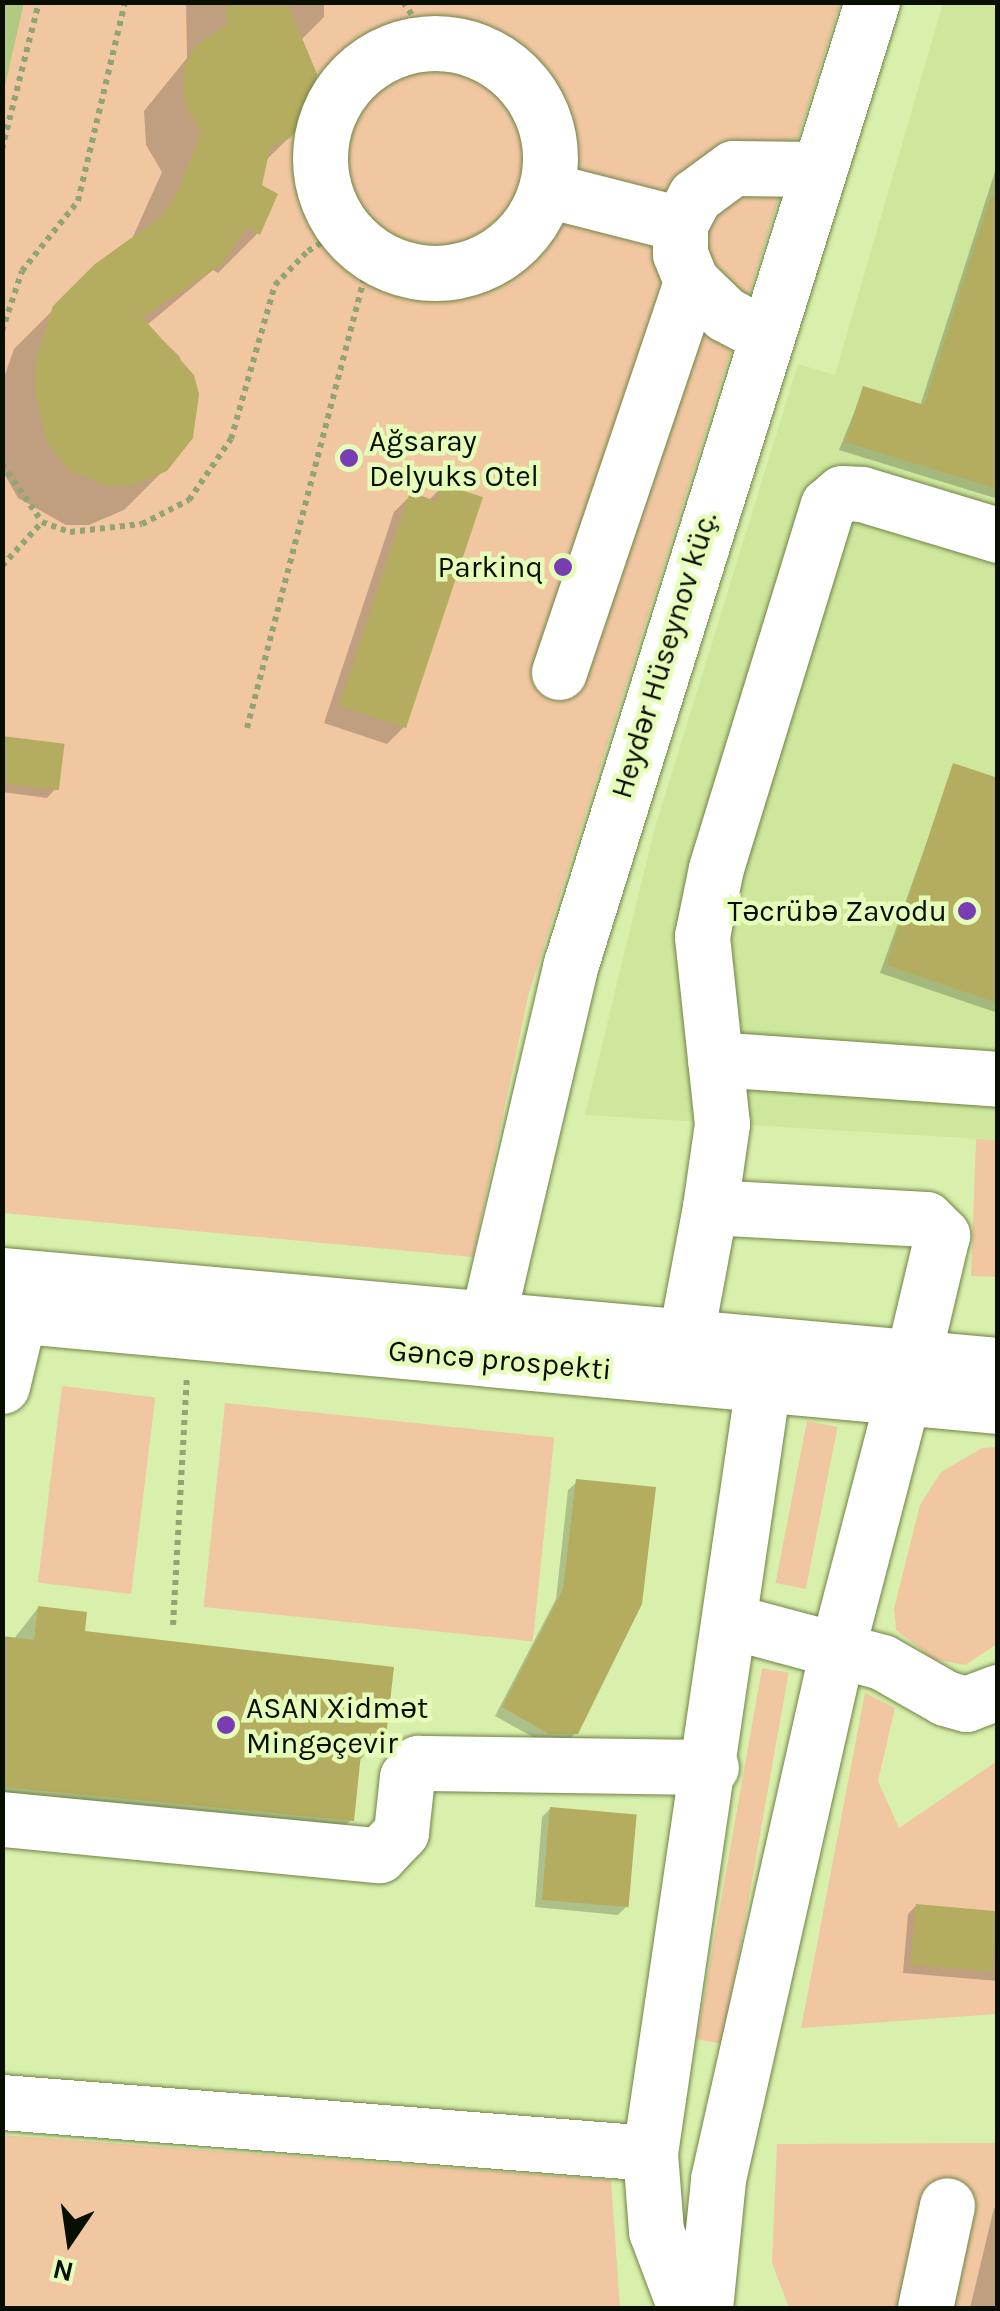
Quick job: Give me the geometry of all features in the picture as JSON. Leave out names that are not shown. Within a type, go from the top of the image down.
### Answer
[{"type":"main road","name":"Heydər Hüseynov küç.","points":[[488,1317],[570,964],[872,2]]},
{"type":"main road","points":[[417,22],[500,62],[526,86],[544,118],[551,154],[547,190],[532,222],[507,249],[475,266],[440,274],[403,269],[357,241],[326,198],[320,162],[324,126],[339,93],[364,66],[395,49],[417,22]]},
{"type":"main road","points":[[765,335],[725,314],[691,281],[680,254],[680,224],[695,196],[734,168],[818,169]]},
{"type":"main road","points":[[547,190],[680,224]]},
{"type":"main road","points":[[559,672],[691,281]]},
{"type":"main road","points":[[686,1335],[722,1124],[702,936],[716,868],[828,505],[842,493],[862,494],[998,535]]},
{"type":"main road","points":[[716,1058],[998,1079]]},
{"type":"main road","points":[[705,2308],[718,2179],[838,1646],[942,1235],[938,1226],[926,1220],[710,1206]]},
{"type":"main road","points":[[2,1386],[8,1301]]},
{"type":"main road","name":"Gəncə prospekti","points":[[8,1301],[488,1317],[686,1335],[767,1363]]},
{"type":"main road","name":"Gəncə prospekti","points":[[8,1301],[190,1331],[767,1363],[908,1377],[998,1406]]},
{"type":"main road","points":[[686,2308],[656,2231],[650,2152],[711,1767],[767,1363]]},
{"type":"main road","name":"Gəncə prospekti","points":[[908,1377],[998,1365]]},
{"type":"main road","points":[[732,1622],[838,1646],[882,1662],[945,1698],[966,1704],[994,1701]]},
{"type":"main road","points":[[2,1819],[379,1856],[400,1832],[407,1777],[418,1763],[711,1767]]},
{"type":"main road","points":[[2,2102],[650,2152]]},
{"type":"main road","points":[[925,2308],[947,2206]]},
{"type":"path","points":[[2,149],[39,2]]},
{"type":"path","points":[[2,331],[22,271],[78,201],[126,2]]},
{"type":"path","points":[[2,464],[42,522],[70,532],[108,532],[142,524],[190,500],[232,440],[275,286],[308,250],[357,241],[247,728]]},
{"type":"path","points":[[2,566],[42,522]]},
{"type":"path","points":[[174,1625],[190,1331]]},
{"type":"shaded area","points":[[2,3],[24,3],[3,94]]},
{"type":"shaded area","name":"Ağsaray Delyuks Otel","points":[[24,3],[840,3],[528,997],[473,1257],[3,1213],[2,94]]},
{"type":"shaded area","name":"Təcrübə Zavodu","points":[[943,3],[997,3],[997,1140],[585,1115],[654,831],[798,364],[835,375]]},
{"type":"shaded area","points":[[976,1139],[997,1140],[997,1277],[971,1276]]},
{"type":"shaded area","points":[[62,1386],[155,1397],[131,1594],[38,1583]]},
{"type":"shaded area","points":[[225,1403],[554,1438],[533,1641],[204,1607]]},
{"type":"shaded area","points":[[807,1421],[837,1427],[806,1589],[776,1583]]},
{"type":"shaded area","points":[[997,1447],[997,1644],[965,1665],[933,1659],[896,1630],[894,1609],[920,1505],[941,1472],[982,1448]]},
{"type":"shaded area","points":[[762,1668],[789,1673],[723,2044],[697,2039]]},
{"type":"shaded area","points":[[865,1693],[895,1708],[878,1781],[899,1828],[997,1761],[997,2014],[801,2028]]},
{"type":"shaded area","points":[[2,2135],[611,2180],[620,2308],[3,2308]]},
{"type":"shaded area","points":[[997,2143],[997,2308],[789,2308],[772,2263],[777,2144]]},
{"type":"building","points":[[226,2],[287,2],[317,74],[314,110],[290,138],[270,148],[262,185],[278,194],[260,235],[247,227],[222,264],[142,317],[194,375],[199,394],[193,438],[167,471],[131,486],[107,486],[69,470],[46,441],[35,389],[36,359],[53,306],[95,264],[162,216],[181,184],[201,131],[185,105],[183,69],[196,45],[226,25]]},
{"type":"building","points":[[991,196],[998,197],[998,489],[845,442],[863,386],[924,405]]},
{"type":"building","points":[[442,484],[483,497],[406,728],[339,706],[410,492],[436,501]]},
{"type":"building","points":[[2,736],[65,744],[59,790],[2,783]]},
{"type":"building","points":[[953,763],[998,778],[998,1003],[886,965]]},
{"type":"building","points":[[576,1479],[656,1487],[642,1604],[578,1734],[549,1734],[502,1707],[563,1589]]},
{"type":"building","points":[[38,1606],[87,1612],[85,1631],[394,1667],[386,1737],[363,1735],[354,1821],[2,1787],[2,1636],[34,1640]]},
{"type":"building","points":[[550,1807],[637,1815],[629,1907],[542,1900]]},
{"type":"building","points":[[916,1904],[998,1911],[992,1972],[911,1965]]},
{"type":"place","name":"Ağsaray Delyuks Otel","points":[[349,458]]},
{"type":"place","name":"Parkinq","points":[[563,567]]},
{"type":"place","name":"Təcrübə Zavodu","points":[[967,911]]},
{"type":"place","name":"ASAN Xidmət Mingəçevir","points":[[226,1725]]}]
